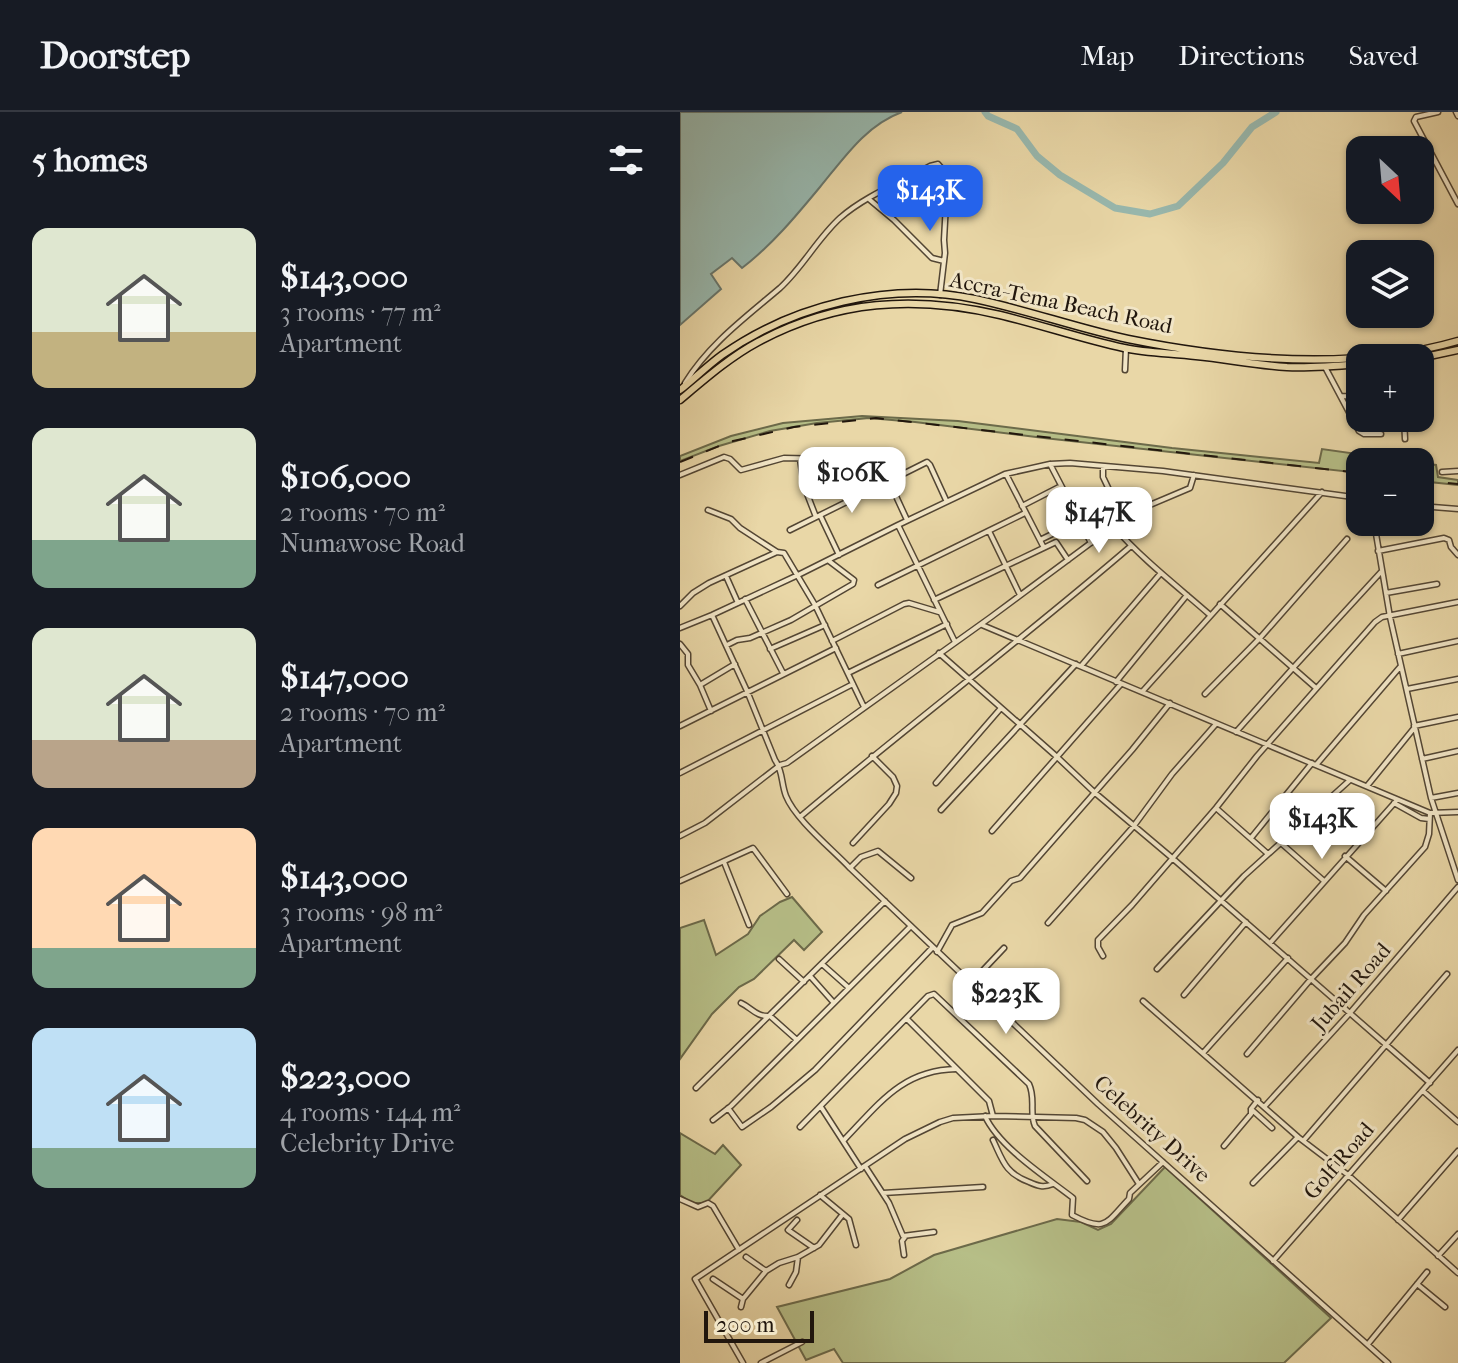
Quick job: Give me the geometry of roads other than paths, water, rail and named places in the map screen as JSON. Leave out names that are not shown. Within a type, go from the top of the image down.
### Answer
[{"type":"main road","name":"Accra-Tema Beach Road","points":[[681,390],[721,356],[749,338],[805,313],[883,295],[940,295],[973,299],[1127,339],[1287,360],[1403,353],[1458,341]]},
{"type":"main road","points":[[939,304],[940,295]]},
{"type":"main road","name":"Accra-Tema Beach Road","points":[[680,400],[742,352],[781,331],[829,313],[871,305],[939,304],[998,315],[1126,348],[1287,367],[1346,365]]},
{"type":"main road","points":[[1126,348],[1127,339]]},
{"type":"main road","points":[[1434,355],[1458,350]]},
{"type":"street","points":[[1438,112],[1416,117],[1414,121],[1458,204]]},
{"type":"street","points":[[681,390],[697,364],[788,279],[841,218],[869,199],[938,164],[947,178],[940,295]]},
{"type":"street","points":[[869,199],[932,258],[944,261]]},
{"type":"street","points":[[1125,370],[1126,348]]},
{"type":"street","points":[[1325,367],[1361,433],[1381,434]]},
{"type":"street","points":[[1341,396],[1346,396]]},
{"type":"street","points":[[1405,432],[1405,439]]},
{"type":"street","points":[[680,475],[724,457],[741,470],[784,458],[852,458]]},
{"type":"street","points":[[800,459],[804,486],[839,555]]},
{"type":"street","points":[[790,530],[927,462],[946,501]]},
{"type":"street","points":[[680,628],[798,575],[1005,474],[1050,464],[1070,463],[1194,475],[1346,496]]},
{"type":"street","points":[[1050,464],[1091,543]]},
{"type":"street","points":[[1103,466],[1103,477],[1123,519]]},
{"type":"street","points":[[1442,472],[1458,471]]},
{"type":"street","points":[[1005,474],[1043,546]]},
{"type":"street","points":[[680,836],[705,823],[780,765],[980,625],[1123,519],[1190,488],[1194,475]]},
{"type":"street","points":[[889,481],[907,521]]},
{"type":"street","points":[[1022,506],[1061,486]]},
{"type":"street","points":[[1142,692],[1322,492]]},
{"type":"street","points":[[1434,507],[1458,509]]},
{"type":"street","points":[[708,510],[731,519],[777,552],[784,553],[815,605],[864,707]]},
{"type":"street","points":[[878,585],[1025,513]]},
{"type":"street","points":[[1040,540],[1079,521]]},
{"type":"street","points":[[898,525],[955,642]]},
{"type":"street","points":[[1113,526],[1160,574],[1210,615]]},
{"type":"street","points":[[989,531],[1020,595]]},
{"type":"street","points":[[1053,534],[1068,560]]},
{"type":"street","points":[[1376,536],[1400,667],[1431,798],[1458,880]]},
{"type":"street","points":[[1378,551],[1444,538],[1449,540],[1458,555]]},
{"type":"street","points":[[1205,694],[1260,638],[1347,539]]},
{"type":"street","points":[[934,600],[1056,542]]},
{"type":"street","points":[[800,817],[1131,546]]},
{"type":"street","points":[[680,606],[709,583],[777,552]]},
{"type":"street","points":[[727,645],[791,620],[854,583],[828,560]]},
{"type":"street","points":[[1236,732],[1381,572]]},
{"type":"street","points":[[941,810],[1160,574]]},
{"type":"street","points":[[726,576],[738,603]]},
{"type":"street","points":[[1386,593],[1437,584]]},
{"type":"street","points":[[992,831],[1119,683],[1187,595]]},
{"type":"street","points":[[745,599],[783,673]]},
{"type":"street","points":[[1103,956],[1098,940],[1132,905],[1375,622],[1382,617],[1458,602]]},
{"type":"street","points":[[832,641],[904,604],[941,613]]},
{"type":"street","points":[[1220,604],[1316,688]]},
{"type":"street","name":"Celebrity Drive","points":[[712,615],[775,760],[780,765],[786,796],[800,817],[1098,1104],[1388,1363]]},
{"type":"street","points":[[847,673],[947,624]]},
{"type":"street","points":[[770,649],[825,625]]},
{"type":"street","points":[[980,625],[1367,786],[1395,802],[1430,816],[1458,812]]},
{"type":"street","points":[[1398,654],[1458,641]]},
{"type":"street","points":[[680,644],[688,654],[688,665],[711,711]]},
{"type":"street","points":[[680,726],[836,648]]},
{"type":"street","points":[[939,653],[1133,827],[1430,1083]]},
{"type":"street","points":[[700,685],[735,664]]},
{"type":"street","points":[[1251,838],[1400,667]]},
{"type":"street","points":[[1407,689],[1458,679]]},
{"type":"street","points":[[680,773],[853,684]]},
{"type":"street","points":[[728,1108],[742,1127],[803,1081],[935,950],[952,925],[982,913],[1011,881],[1020,878],[1170,703]]},
{"type":"street","points":[[936,783],[1001,708]]},
{"type":"street","points":[[1367,786],[1415,726],[1458,717]]},
{"type":"street","points":[[1048,923],[1133,827],[1172,774],[1216,724]]},
{"type":"street","points":[[1422,759],[1458,751]]},
{"type":"street","points":[[853,843],[896,793],[893,777],[872,756]]},
{"type":"street","points":[[1157,969],[1220,900],[1350,780]]},
{"type":"street","points":[[1431,798],[1458,793]]},
{"type":"street","points":[[1270,943],[1395,802]]},
{"type":"street","points":[[1216,808],[1268,854]]},
{"type":"street","points":[[1247,1054],[1425,847],[1430,816]]},
{"type":"street","points":[[1280,843],[1324,881]]},
{"type":"street","points":[[680,881],[753,848],[787,894]]},
{"type":"street","points":[[850,868],[861,857],[878,851],[911,878]]},
{"type":"street","points":[[1345,856],[1386,891]]},
{"type":"street","points":[[724,862],[749,925]]},
{"type":"street","name":"Jubail Road","points":[[1265,1106],[1458,887]]},
{"type":"street","points":[[696,1088],[885,901]]},
{"type":"street","points":[[1184,995],[1246,922]]},
{"type":"street","points":[[713,1120],[911,926]]},
{"type":"street","points":[[970,984],[1004,948]]},
{"type":"street","points":[[1203,1053],[1288,958]]},
{"type":"street","points":[[779,959],[804,982]]},
{"type":"street","points":[[822,964],[849,988]]},
{"type":"street","points":[[1304,1140],[1447,974]]},
{"type":"street","points":[[810,976],[834,1003]]},
{"type":"street","points":[[800,1127],[928,996],[937,995],[1029,1084],[1034,1098],[1032,1122],[1087,1181]]},
{"type":"street","points":[[1143,1001],[1458,1273]]},
{"type":"street","points":[[741,1003],[756,1014],[770,1016],[797,1040]]},
{"type":"street","points":[[907,1019],[989,1101],[993,1116]]},
{"type":"street","name":"Golf Road","points":[[1273,1261],[1458,1050]]},
{"type":"street","points":[[844,1140],[896,1087],[925,1075],[956,1069]]},
{"type":"street","points":[[1423,1091],[1458,1122]]},
{"type":"street","points":[[1224,1146],[1251,1114],[1258,1100]]},
{"type":"street","points":[[821,1107],[883,1193],[905,1237]]},
{"type":"street","points":[[1251,1109],[1272,1128]]},
{"type":"street","points":[[743,1363],[695,1279],[905,1139],[940,1122],[985,1116],[1085,1120],[1096,1126],[1116,1148],[1139,1184]]},
{"type":"street","points":[[985,1116],[1013,1151],[1073,1198],[1072,1215],[1102,1225],[1163,1162]]},
{"type":"street","points":[[1253,1183],[1298,1137]]},
{"type":"street","points":[[993,1140],[1008,1171],[1014,1176],[1042,1187],[1053,1184]]},
{"type":"street","points":[[1398,1220],[1458,1151]]},
{"type":"street","points":[[883,1193],[983,1187]]},
{"type":"street","points":[[820,1195],[851,1222],[856,1245]]},
{"type":"street","points":[[680,1199],[698,1207],[708,1203],[713,1206],[739,1250]]},
{"type":"street","points":[[741,1307],[743,1299],[766,1271],[814,1248],[843,1214]]},
{"type":"street","points":[[797,1220],[788,1230],[814,1248]]},
{"type":"street","points":[[905,1237],[934,1232]]},
{"type":"street","points":[[1438,1256],[1458,1234]]},
{"type":"street","points":[[904,1255],[902,1241],[905,1237]]},
{"type":"street","points":[[746,1257],[766,1271]]},
{"type":"street","points":[[789,1285],[796,1272],[798,1257]]},
{"type":"street","points":[[1367,1344],[1427,1272]]},
{"type":"street","points":[[713,1279],[743,1299]]},
{"type":"street","points":[[1417,1284],[1445,1307]]},
{"type":"street","points":[[761,1363],[802,1342]]},
{"type":"water","points":[[680,112],[902,112],[877,125],[856,144],[793,219],[753,259],[742,268],[732,258],[711,274],[721,289],[680,325]]},
{"type":"waterway","points":[[985,112],[1017,129],[1037,156],[1060,175],[1115,208],[1150,214],[1178,206],[1223,163],[1252,127],[1276,112]]},
{"type":"railway","points":[[680,462],[729,442],[794,427],[876,418],[1346,471]]},
{"type":"railway","points":[[1434,481],[1458,484]]}]
